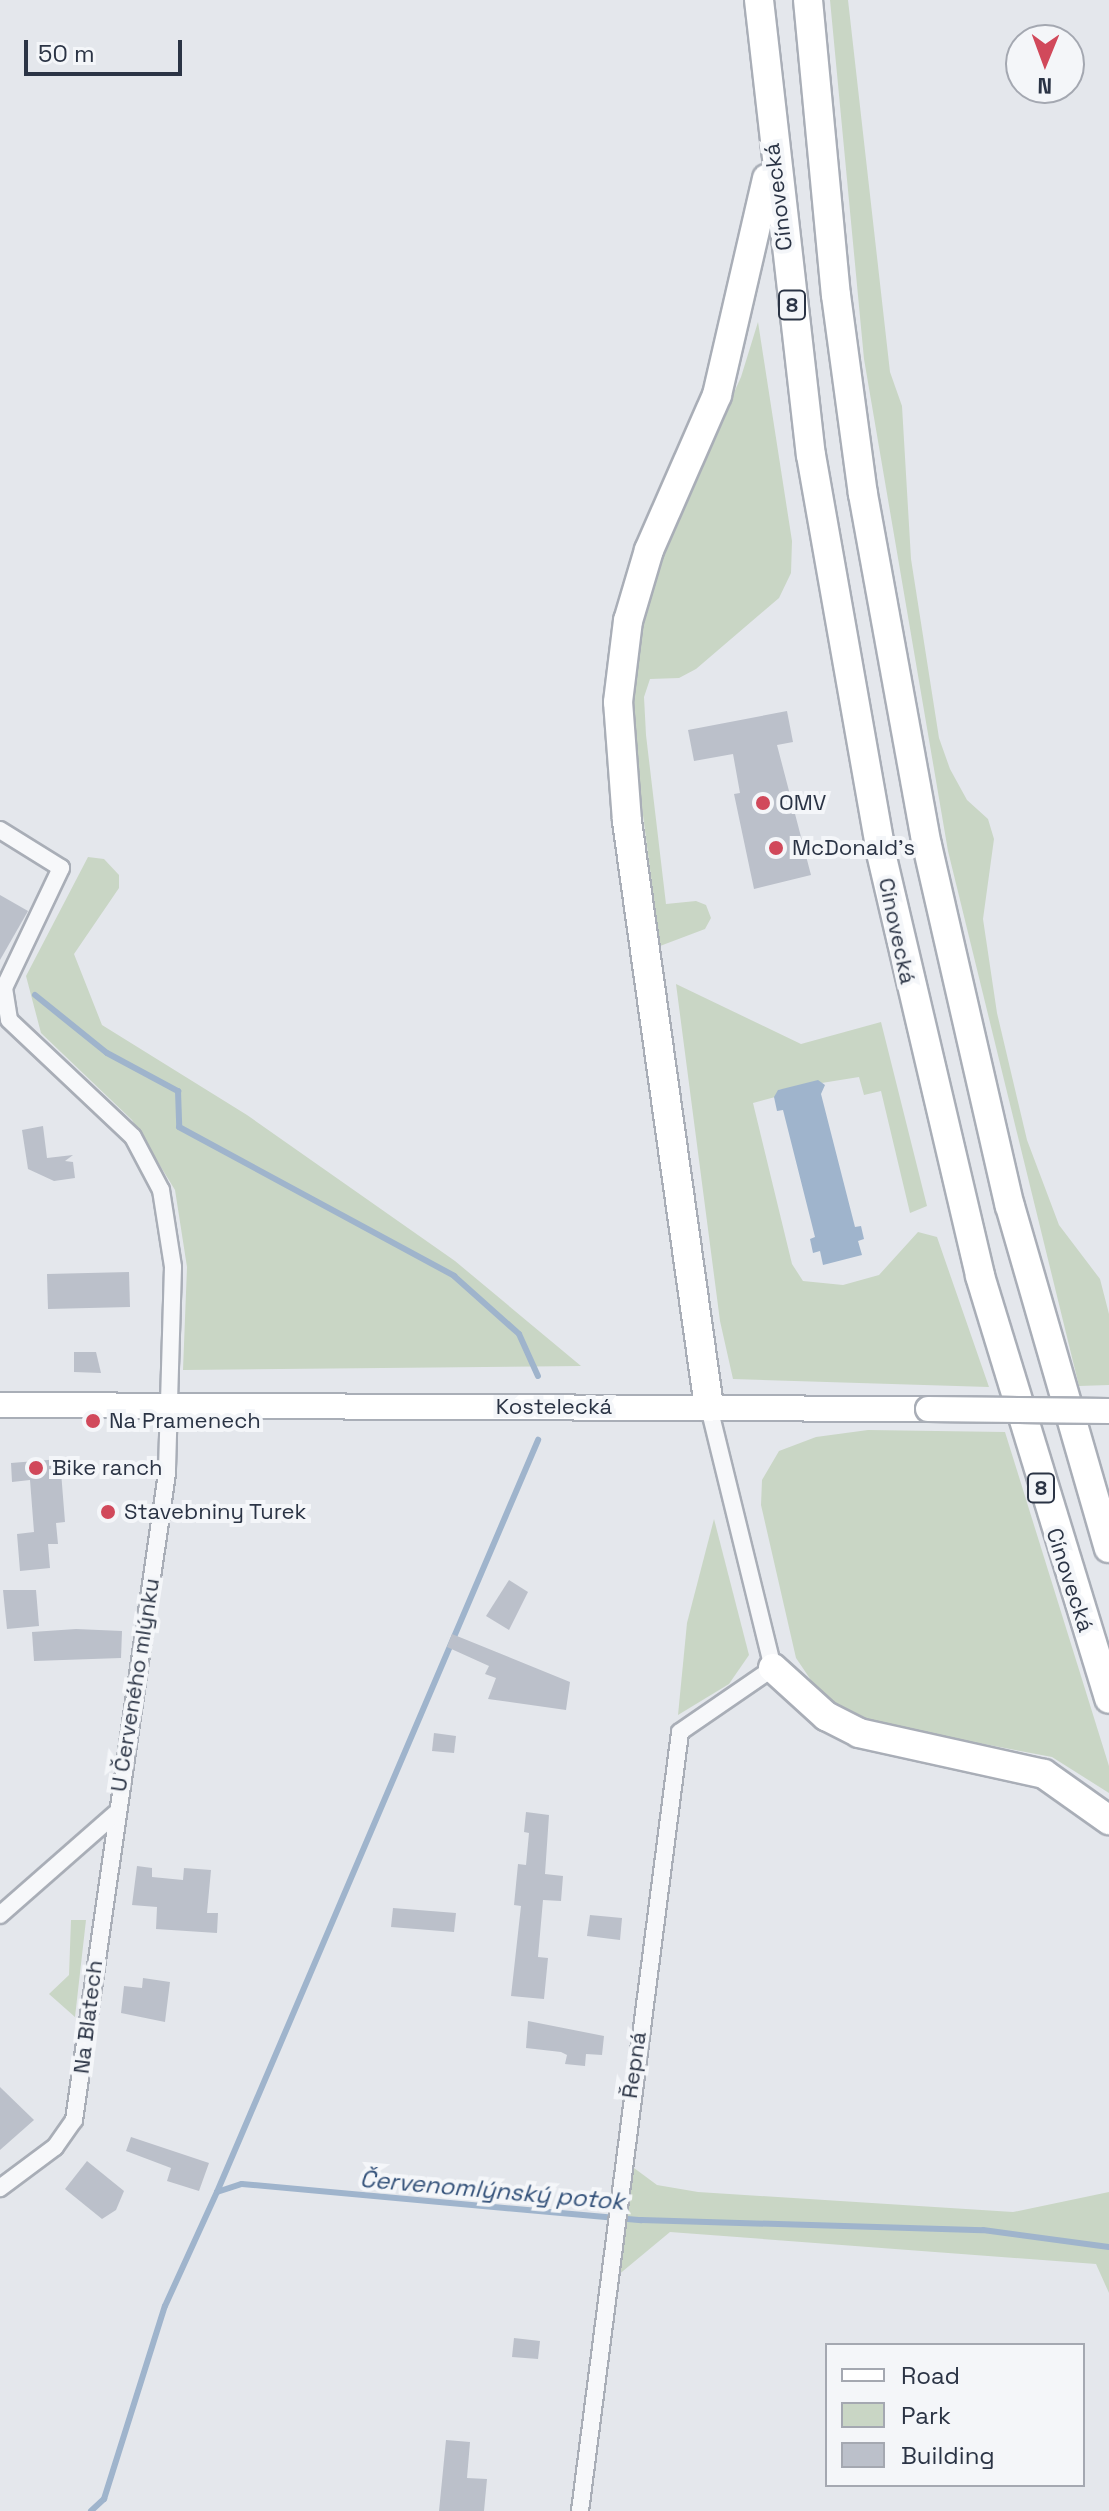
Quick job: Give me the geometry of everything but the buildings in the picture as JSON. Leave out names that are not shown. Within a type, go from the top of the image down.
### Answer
[{"type":"highway","name":"Cínovecká","points":[[759,0],[772,155],[811,455],[854,720],[907,980],[980,1276],[1109,1699]]},
{"type":"highway","name":"8","points":[[808,0],[836,295],[863,494],[924,830],[1014,1221],[1109,1548]]},
{"type":"highway","points":[[709,1407],[627,821],[618,702],[628,621],[649,550],[717,395],[772,155]]},
{"type":"highway","points":[[773,1668],[826,1716],[859,1733],[1044,1774],[1109,1820]]},
{"type":"main road","name":"Kostelecká","points":[[0,1405],[171,1403],[1109,1411]]},
{"type":"street","points":[[0,830],[61,868],[4,988],[9,1020],[133,1137],[161,1190],[173,1267],[171,1403]]},
{"type":"street","name":"U Červeného mlýnku","points":[[0,1915],[115,1814],[167,1473],[171,1403]]},
{"type":"street","points":[[709,1407],[773,1668]]},
{"type":"street","name":"Řepná","points":[[580,2511],[613,2216],[680,1732],[773,1668]]},
{"type":"street","name":"Na Blatech","points":[[0,2188],[55,2147],[74,2120],[115,1814]]},
{"type":"green space","points":[[830,0],[848,0],[890,372],[902,406],[911,559],[939,738],[950,769],[967,800],[988,819],[994,839],[983,919],[997,1013],[1027,1140],[1059,1225],[1100,1279],[1109,1314],[1109,1385],[1079,1386],[948,851],[864,359]]},
{"type":"green space","points":[[758,322],[792,541],[791,573],[779,598],[696,669],[679,678],[650,679],[644,697],[646,735],[666,904],[696,901],[706,905],[711,918],[705,929],[660,946],[633,738],[635,650],[668,539],[741,377]]},
{"type":"green space","points":[[88,857],[104,859],[119,875],[119,888],[74,954],[102,1025],[247,1115],[455,1261],[581,1366],[183,1370],[187,1267],[175,1190],[132,1120],[41,1033],[26,976]]},
{"type":"green space","points":[[676,984],[801,1044],[881,1022],[927,1206],[910,1213],[881,1091],[864,1095],[859,1077],[778,1090],[779,1096],[753,1103],[792,1264],[803,1281],[843,1285],[879,1275],[918,1232],[937,1237],[989,1387],[733,1379],[720,1321]]},
{"type":"green space","points":[[868,1430],[1005,1432],[1109,1766],[1109,1793],[1052,1757],[862,1721],[819,1692],[796,1658],[761,1505],[762,1480],[779,1451],[816,1437]]},
{"type":"green space","points":[[714,1519],[749,1655],[729,1684],[678,1715],[687,1623]]},
{"type":"green space","points":[[71,1920],[86,1920],[75,2017],[49,1994],[69,1975]]},
{"type":"green space","points":[[634,2168],[657,2185],[698,2192],[1013,2212],[1109,2192],[1109,2293],[1096,2264],[670,2232],[617,2276]]},
{"type":"water","points":[[818,1080],[825,1085],[821,1094],[855,1227],[861,1226],[864,1239],[858,1241],[862,1255],[823,1265],[820,1251],[813,1253],[810,1239],[815,1237],[783,1110],[777,1111],[774,1097],[778,1090]]},
{"type":"waterway","points":[[35,995],[107,1053],[178,1091],[179,1127],[454,1276],[519,1334],[538,1376]]},
{"type":"waterway","points":[[217,2192],[538,1440]]},
{"type":"waterway","name":"Červenomlýnský potok","points":[[91,2511],[104,2499],[165,2306],[217,2192],[242,2184],[641,2220],[983,2230],[1109,2247]]},
{"type":"place","name":"OMV","points":[[763,803]]},
{"type":"place","name":"McDonald's","points":[[776,848]]},
{"type":"place","name":"Na Pramenech","points":[[93,1421]]},
{"type":"place","name":"Bike ranch","points":[[36,1468]]},
{"type":"place","name":"Stavebniny Turek","points":[[108,1512]]}]
